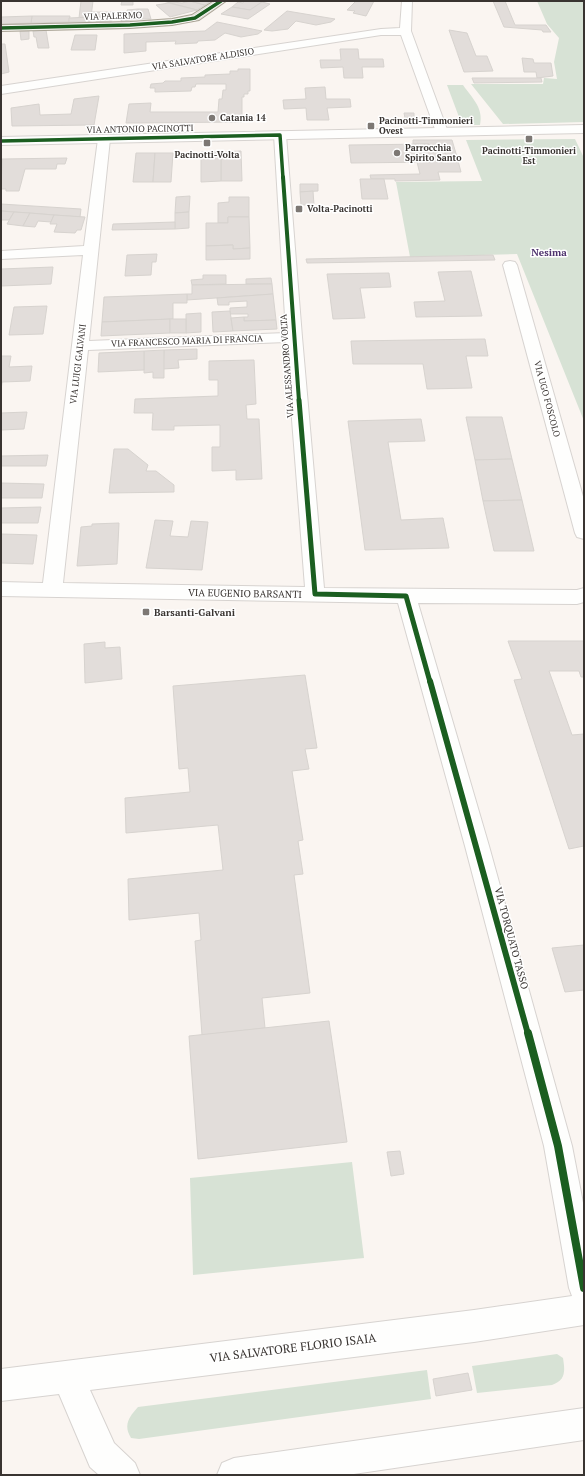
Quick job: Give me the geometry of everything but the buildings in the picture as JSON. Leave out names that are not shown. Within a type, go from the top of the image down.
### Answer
[{"type":"main road","name":"VIA PALERMO","points":[[1,28],[130,25],[172,22],[194,18],[206,12],[221,1]]},
{"type":"street","points":[[407,1],[405,31],[442,132]]},
{"type":"street","name":"VIA SALVATORE ALDISIO","points":[[1,90],[381,32],[405,31]]},
{"type":"street","name":"VIA ANTONIO PACINOTTI","points":[[1,141],[584,129]]},
{"type":"street","name":"VIA ALESSANDRO VOLTA","points":[[280,135],[314,594]]},
{"type":"street","name":"VIA LUIGI GALVANI","points":[[52,590],[104,139]]},
{"type":"street","points":[[1,256],[91,250]]},
{"type":"street","name":"VIA UGO FOSCOLO","points":[[510,265],[584,533]]},
{"type":"street","name":"VIA FRANCESCO MARIA DI FRANCIA","points":[[80,346],[294,337]]},
{"type":"street","name":"VIA EUGENIO BARSANTI","points":[[1,589],[406,596],[577,597],[584,595]]},
{"type":"street","name":"VIA TORQUATO TASSO","points":[[406,596],[477,846],[558,1146],[584,1288]]},
{"type":"street","name":"VIA SALVATORE FLORIO ISAIA","points":[[1,1385],[474,1326],[584,1310]]},
{"type":"street","points":[[68,1376],[102,1455],[123,1475]]},
{"type":"street","points":[[234,1475],[584,1424]]},
{"type":"shaded area","points":[[537,1],[584,1],[584,122],[503,124],[471,84],[543,84],[544,78],[557,79],[554,62],[559,38],[547,24]]},
{"type":"shaded area","points":[[447,85],[463,85],[479,108],[481,119],[480,125],[462,125]]},
{"type":"shaded area","points":[[575,139],[584,158],[584,421],[517,254],[410,257],[396,182],[482,181],[466,140]]},
{"type":"shaded area","points":[[352,1162],[364,1258],[193,1275],[190,1178]]},
{"type":"shaded area","points":[[557,1354],[563,1358],[564,1374],[557,1383],[552,1385],[477,1393],[472,1366]]},
{"type":"shaded area","points":[[427,1370],[431,1399],[139,1439],[131,1438],[127,1429],[128,1421],[138,1407]]},
{"type":"cycle path","points":[[1,28],[130,25],[172,22],[195,18],[221,1]]},
{"type":"cycle path","points":[[1,141],[280,135],[294,337],[315,594],[406,596],[477,846],[558,1146],[584,1288]]},
{"type":"place","name":"Catania 14","points":[[212,118]]},
{"type":"place","name":"Pacinotti-Timmonieri Ovest","points":[[371,126]]},
{"type":"place","name":"Pacinotti-Timmonieri Est","points":[[529,139]]},
{"type":"place","name":"Pacinotti-Volta","points":[[207,143]]},
{"type":"place","name":"Parrocchia Spirito Santo","points":[[397,153]]},
{"type":"place","name":"Volta-Pacinotti","points":[[299,209]]},
{"type":"place","name":"Barsanti-Galvani","points":[[146,612]]},
{"type":"district","name":"Nesima","points":[[549,252]]}]
